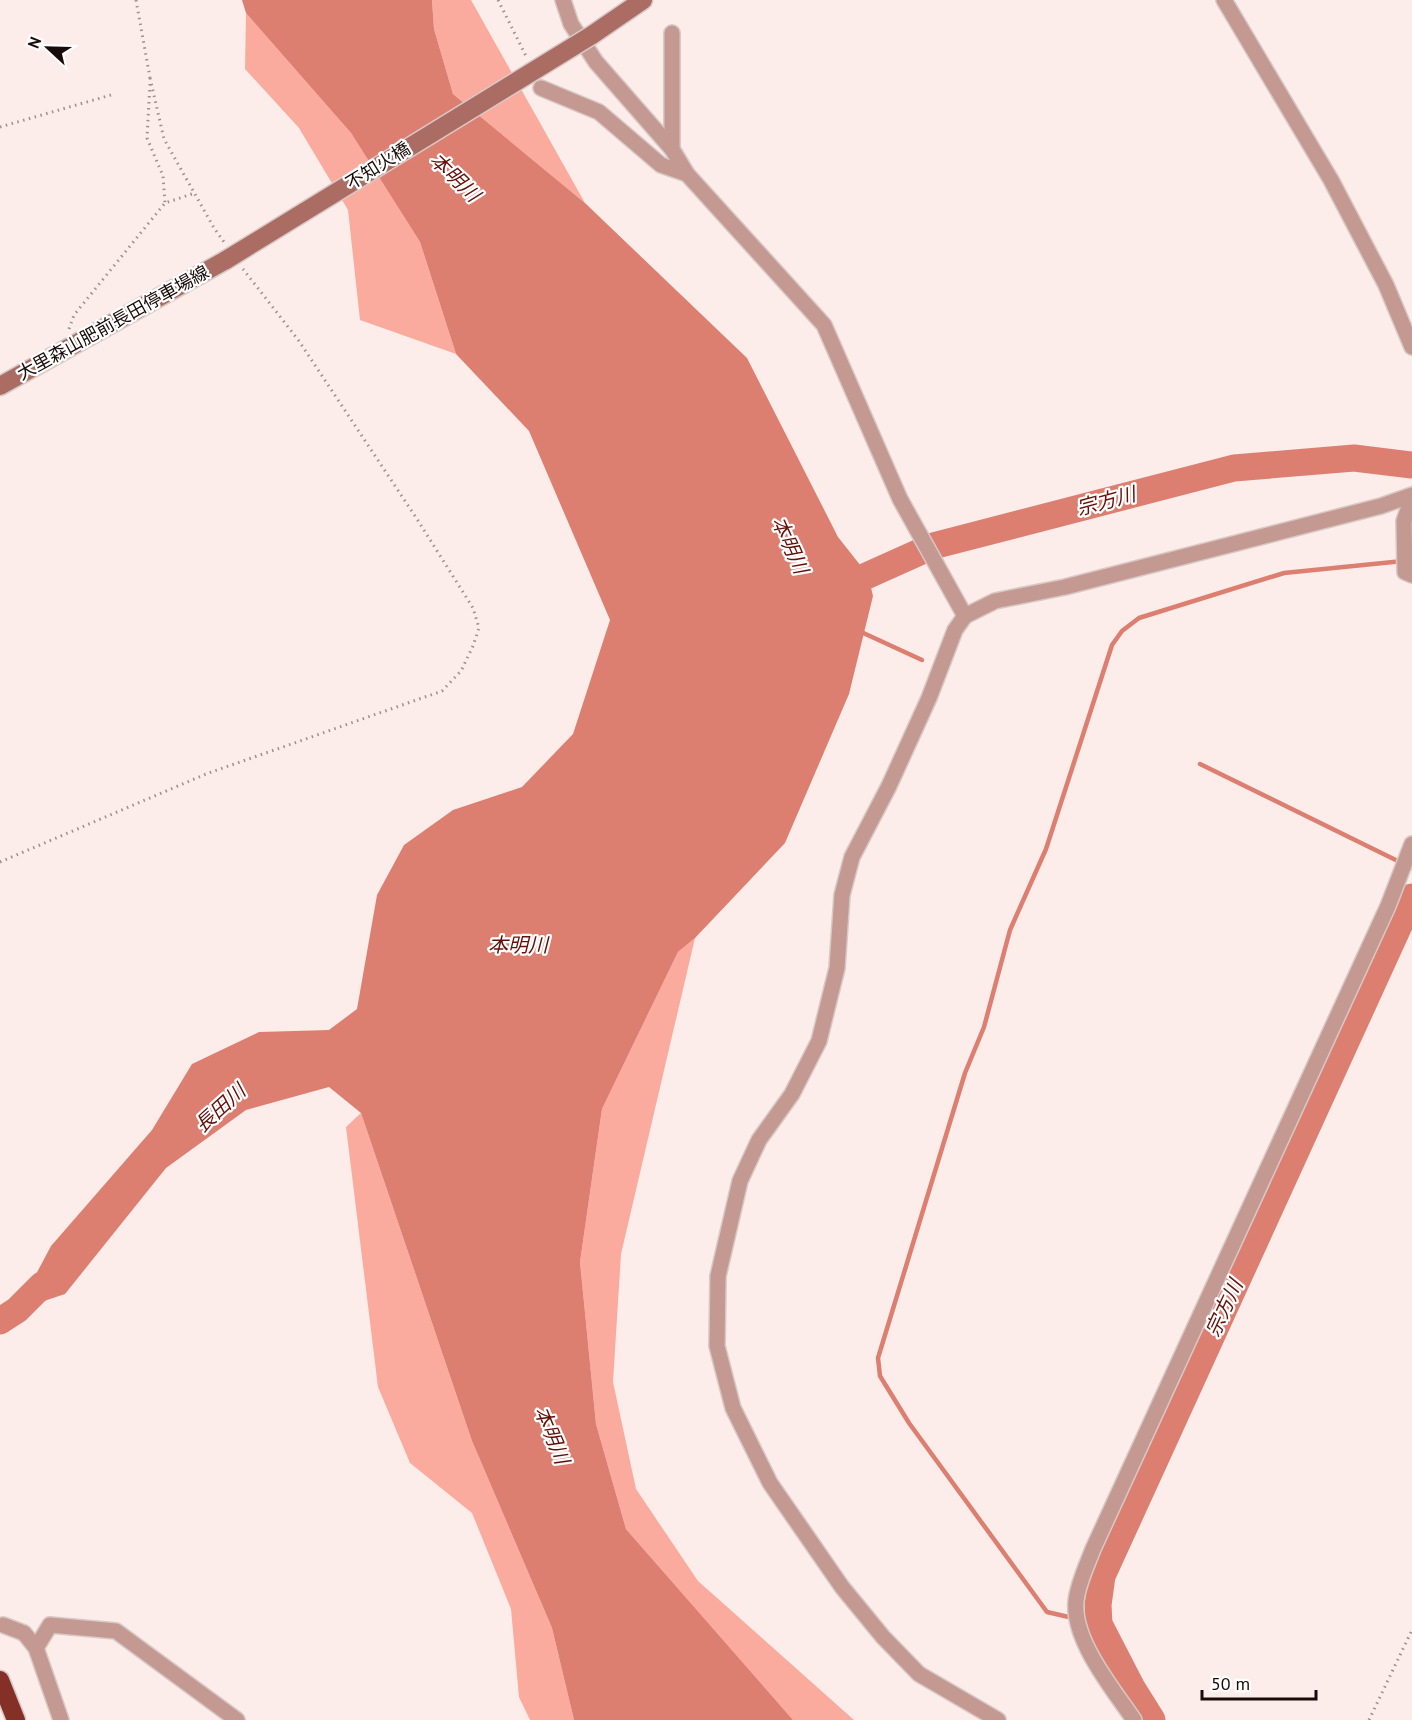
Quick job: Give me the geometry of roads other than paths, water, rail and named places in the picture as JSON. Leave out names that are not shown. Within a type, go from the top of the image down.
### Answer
[{"type":"highway","points":[[0,1680],[16,1720]]},
{"type":"main road","name":"不知火橋","points":[[231,257],[592,34],[643,0]]},
{"type":"main road","name":"大里森山肥前長田停車場線","points":[[0,386],[231,257]]},
{"type":"street","points":[[563,0],[572,24],[596,62],[672,149],[687,174],[824,325],[900,499],[965,615]]},
{"type":"street","points":[[1224,0],[1331,180],[1386,285],[1412,346]]},
{"type":"street","points":[[672,33],[672,149]]},
{"type":"street","points":[[541,88],[599,112],[661,165],[687,174]]},
{"type":"street","points":[[998,1720],[919,1674],[883,1637],[842,1587],[770,1483],[733,1408],[717,1346],[718,1276],[740,1181],[759,1140],[792,1094],[819,1041],[837,968],[842,895],[852,856],[889,786],[929,698],[955,630],[965,615],[995,601],[1065,587],[1381,507],[1412,496]]},
{"type":"street","points":[[1412,496],[1404,521],[1405,572],[1412,575]]},
{"type":"street","points":[[1134,1720],[1092,1657],[1079,1630],[1076,1603],[1081,1581],[1093,1549],[1388,906],[1412,844]]},
{"type":"street","points":[[3,1625],[24,1633],[36,1648],[61,1720]]},
{"type":"street","points":[[36,1648],[50,1625],[116,1631],[237,1720]]},
{"type":"water","name":"本明川","points":[[242,0],[432,0],[434,29],[453,94],[585,203],[747,358],[838,537],[868,575],[873,596],[849,694],[785,843],[695,938],[678,952],[602,1109],[580,1262],[596,1424],[626,1529],[793,1720],[574,1720],[552,1628],[472,1441],[361,1113],[329,1087],[246,1110],[166,1168],[65,1294],[17,1310],[51,1246],[152,1130],[192,1064],[259,1032],[329,1030],[357,1009],[377,895],[404,845],[453,810],[522,787],[573,734],[610,620],[529,431],[456,354],[420,242],[351,133],[246,13]]},
{"type":"waterway","name":"宗方川","points":[[835,590],[933,546],[1234,468],[1354,458],[1412,465]]},
{"type":"waterway","points":[[1073,1618],[1047,1612],[909,1423],[880,1376],[878,1358],[965,1073],[984,1027],[1010,930],[1046,849],[1112,645],[1122,631],[1139,618],[1284,573],[1403,561]]},
{"type":"waterway","points":[[859,631],[922,660]]},
{"type":"waterway","points":[[1200,764],[1412,868]]},
{"type":"waterway","name":"宗方川","points":[[1152,1720],[1132,1688],[1099,1624],[1098,1605],[1102,1576],[1412,897]]},
{"type":"waterway","name":"長田川","points":[[0,1321],[17,1310],[42,1285]]},
{"type":"waterway","points":[[1081,1620],[1099,1624]]}]
